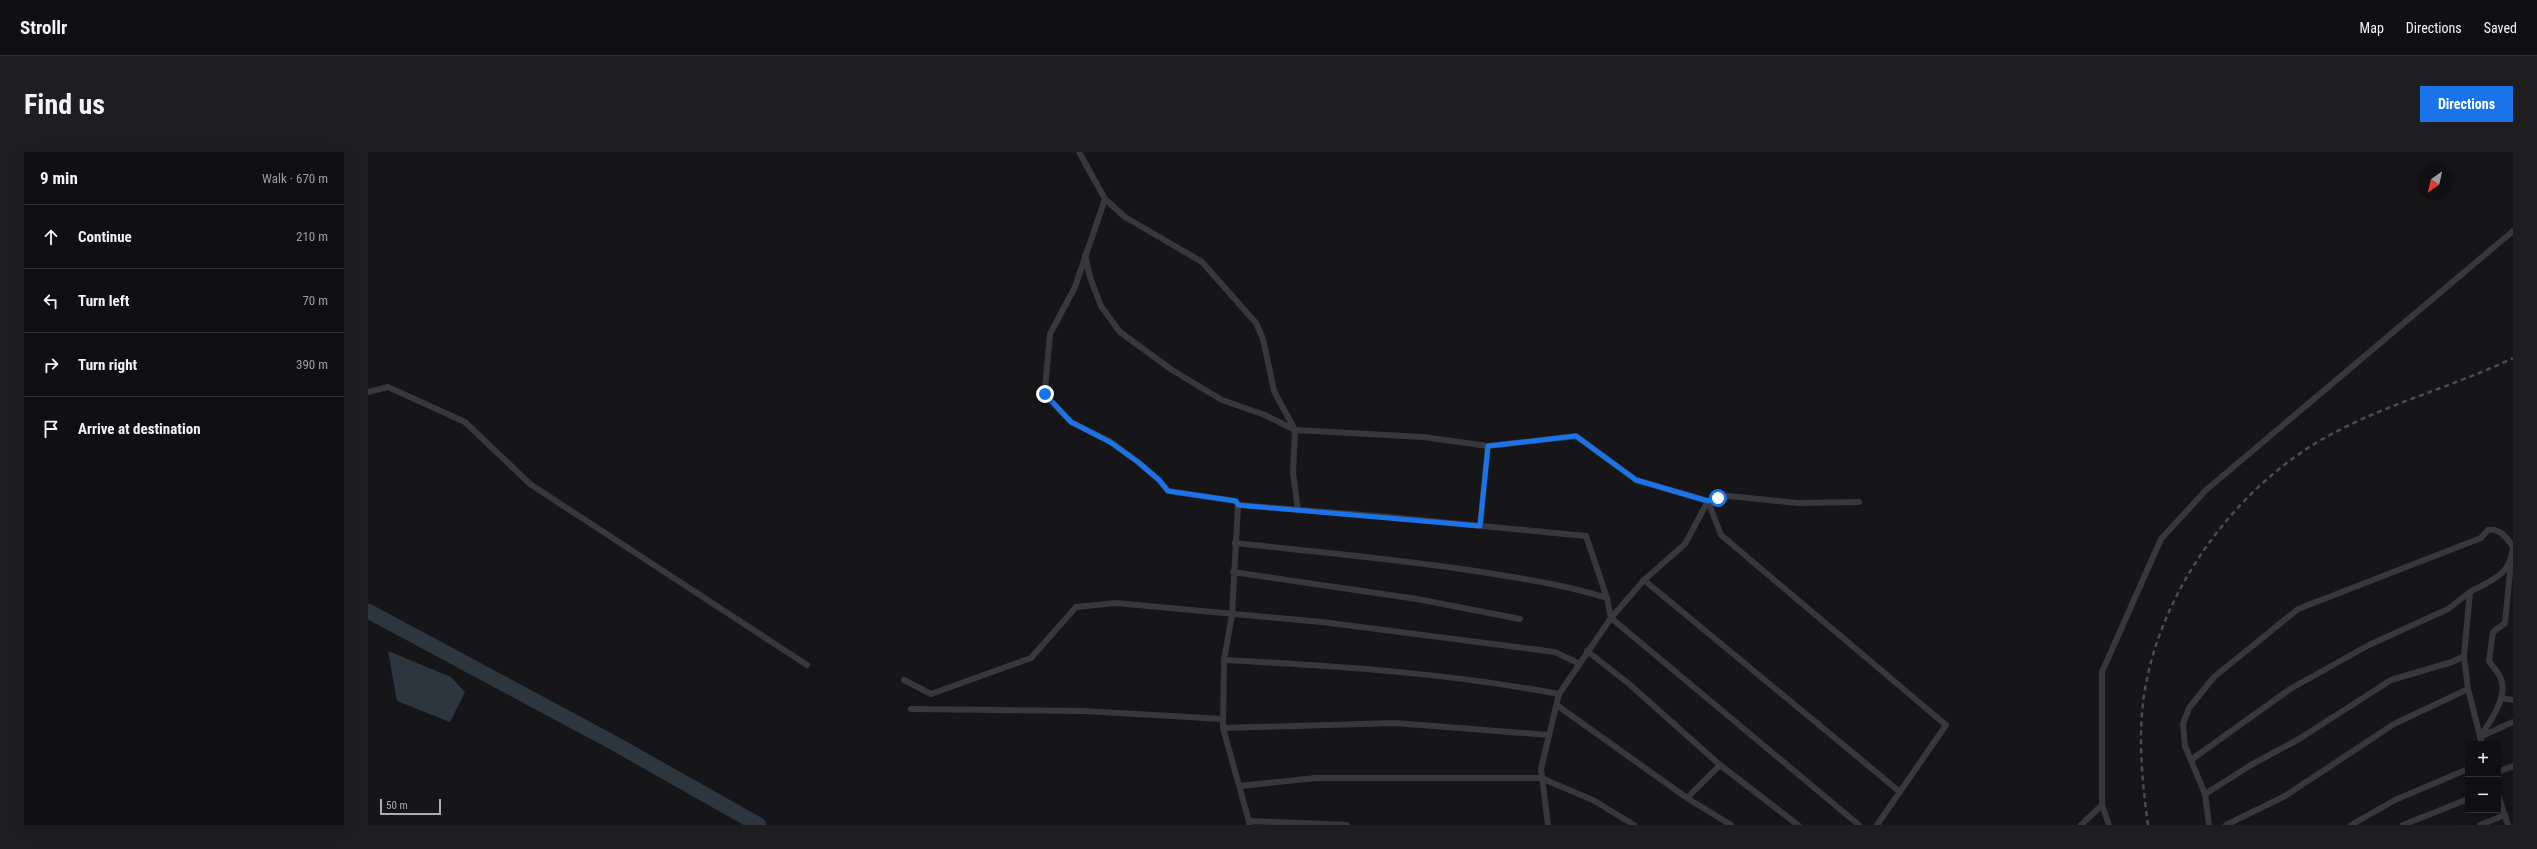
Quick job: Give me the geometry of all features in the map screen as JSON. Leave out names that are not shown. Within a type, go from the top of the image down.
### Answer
[{"type":"street","points":[[1079,152],[1105,199],[1125,217],[1202,262],[1224,290],[1243,307],[1256,323],[1263,339],[1274,391],[1295,430],[1293,473],[1298,510]]},
{"type":"street","points":[[1105,199],[1074,287],[1050,334],[1046,360],[1045,394],[1071,422],[1110,442],[1138,462],[1159,480],[1168,491],[1236,501],[1238,505],[1233,572],[1232,615],[1224,660],[1222,728],[1250,823],[1347,825]]},
{"type":"street","points":[[2109,825],[2102,805],[2102,672],[2161,539],[2206,490],[2513,231]]},
{"type":"street","points":[[1085,254],[1090,277],[1101,306],[1120,332],[1172,370],[1222,400],[1265,415],[1295,430],[1424,437],[1488,446],[1576,436],[1636,480],[1708,501],[1729,496],[1798,503],[1858,502]]},
{"type":"street","points":[[368,392],[388,387],[465,422],[530,484],[807,665]]},
{"type":"street","points":[[1480,526],[1488,446]]},
{"type":"street","points":[[1548,825],[1541,769],[1558,706],[1559,694],[1578,663],[1611,618],[1644,580],[1684,544],[1708,501]]},
{"type":"street","points":[[1708,501],[1721,535],[1946,725],[1877,825]]},
{"type":"street","points":[[1238,505],[1586,536],[1611,618],[1859,825]]},
{"type":"street","points":[[2209,825],[2204,794],[2185,746],[2183,724],[2189,708],[2214,677],[2298,609],[2481,538],[2488,530],[2501,532],[2513,547],[2505,623],[2493,632],[2489,661],[2501,679],[2501,698],[2480,737]]},
{"type":"street","points":[[1235,543],[1423,563],[1564,586],[1606,598]]},
{"type":"street","points":[[2191,760],[2290,689],[2369,645],[2448,609],[2470,592],[2503,574],[2511,561]]},
{"type":"street","points":[[1233,572],[1368,591],[1520,619]]},
{"type":"street","points":[[1644,580],[1900,792]]},
{"type":"street","points":[[2470,592],[2464,656],[2468,689],[2481,741]]},
{"type":"street","points":[[904,680],[931,694],[1031,658],[1076,607],[1116,603],[1337,624],[1555,652],[1578,663]]},
{"type":"street","points":[[1587,652],[1628,683],[1720,765],[1798,825]]},
{"type":"street","points":[[2204,794],[2251,765],[2299,739],[2391,680],[2452,662],[2464,656]]},
{"type":"street","points":[[1224,660],[1355,667],[1457,677],[1559,694]]},
{"type":"street","points":[[2226,825],[2261,810],[2285,796],[2394,724],[2468,689]]},
{"type":"street","points":[[2501,698],[2513,700]]},
{"type":"street","points":[[1558,706],[1687,798],[1731,825]]},
{"type":"street","points":[[911,709],[1084,711],[1223,719]]},
{"type":"street","points":[[2480,737],[2513,722]]},
{"type":"street","points":[[1222,728],[1395,723],[1549,736]]},
{"type":"street","points":[[1687,798],[1720,765]]},
{"type":"street","points":[[2501,771],[2513,766]]},
{"type":"street","points":[[2351,825],[2395,800],[2465,770]]},
{"type":"street","points":[[1240,786],[1316,778],[1541,778],[1593,800],[1634,825]]},
{"type":"street","points":[[2403,825],[2465,800]]},
{"type":"street","points":[[2501,804],[2508,825]]},
{"type":"street","points":[[2081,825],[2102,805]]},
{"type":"street","points":[[2480,825],[2505,815]]},
{"type":"shaded area","points":[[388,651],[451,677],[465,692],[450,722],[397,701]]},
{"type":"waterway","points":[[368,611],[612,742],[759,825]]},
{"type":"railway","points":[[2148,825],[2143,783],[2141,741],[2142,713],[2149,671],[2162,630],[2180,590],[2203,552],[2230,516],[2261,485],[2294,457],[2330,435],[2398,404],[2467,378],[2513,358]]},
{"type":"route","points":[[1045,394],[1071,422],[1080,428],[1110,442],[1138,462],[1159,480],[1168,491],[1236,501],[1238,502],[1238,505],[1389,516],[1480,526],[1488,446],[1576,436],[1636,480],[1708,501],[1718,498]]}]
